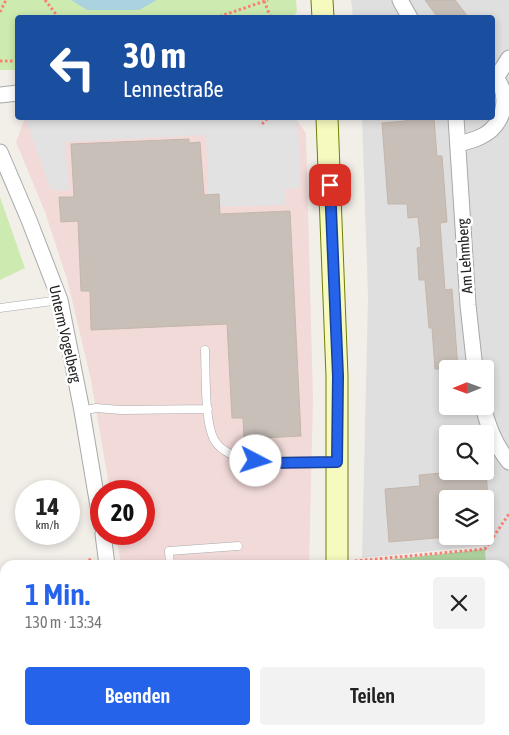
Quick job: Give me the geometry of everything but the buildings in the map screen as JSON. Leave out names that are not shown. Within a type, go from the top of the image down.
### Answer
[{"type":"main road","points":[[322,0],[322,15]]},
{"type":"main road","points":[[328,120],[338,376],[337,560]]},
{"type":"street","points":[[400,0],[408,15]]},
{"type":"street","points":[[495,75],[509,58]]},
{"type":"street","points":[[458,144],[477,138],[491,130],[502,114],[505,103],[504,92],[495,78]]},
{"type":"street","points":[[0,95],[15,93]]},
{"type":"street","name":"Am Lehmberg","points":[[456,120],[468,305],[474,360]]},
{"type":"street","name":"Unterm Vogelberg","points":[[0,152],[60,300],[94,480]]},
{"type":"street","points":[[485,415],[487,425],[499,450],[509,462]]},
{"type":"street","points":[[105,545],[107,560]]},
{"type":"lane","points":[[0,308],[60,300]]},
{"type":"lane","points":[[205,350],[208,422],[215,441],[226,451],[243,458],[268,463],[337,462]]},
{"type":"lane","points":[[82,410],[96,408],[121,410],[208,409]]},
{"type":"lane","points":[[170,560],[169,551],[238,546]]},
{"type":"path","points":[[0,12],[6,0]]},
{"type":"path","points":[[45,0],[56,15]]},
{"type":"path","points":[[264,0],[270,15]]},
{"type":"path","points":[[224,15],[268,0]]},
{"type":"path","points":[[0,60],[15,60]]},
{"type":"path","points":[[262,124],[266,120]]},
{"type":"path","points":[[376,560],[484,549],[509,514]]},
{"type":"shaded area","points":[[351,0],[509,0],[509,560],[485,560],[483,546],[362,558],[368,296],[362,120],[495,120],[495,15],[353,15]]},
{"type":"shaded area","points":[[24,120],[296,120],[306,133],[313,399],[309,560],[120,560],[118,545],[155,545],[155,480],[108,480],[91,380],[67,279],[45,212],[16,142]]},
{"type":"shaded area","points":[[26,120],[298,121],[300,188],[286,189],[286,205],[209,207],[206,135],[65,142],[69,190],[51,190]]},
{"type":"green space","points":[[0,0],[296,0],[297,12],[295,15],[15,15],[15,70],[0,70]]},
{"type":"green space","points":[[0,197],[25,268],[0,280]]},
{"type":"green space","points":[[485,549],[486,560],[388,560]]},
{"type":"water","points":[[71,0],[157,0],[139,10],[87,10]]},
{"type":"route","points":[[256,461],[268,463],[337,462],[338,376],[330,185]]}]
